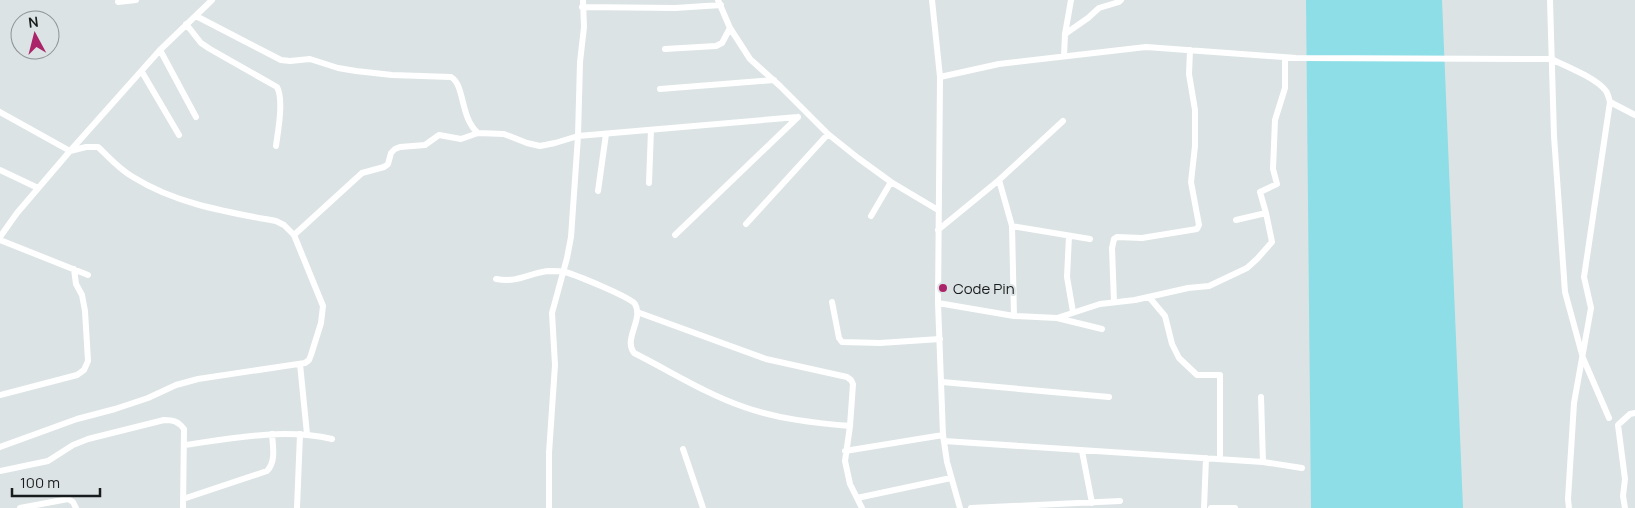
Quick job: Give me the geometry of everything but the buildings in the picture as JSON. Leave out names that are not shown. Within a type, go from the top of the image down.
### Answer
[{"type":"street","points":[[118,2],[136,0]]},
{"type":"street","points":[[88,275],[0,239],[17,213],[70,151],[160,50],[212,0]]},
{"type":"street","points":[[932,0],[940,77],[938,303],[943,438],[951,478],[960,508]]},
{"type":"street","points":[[1064,56],[1065,34],[1071,0]]},
{"type":"street","points":[[1065,34],[1099,8],[1121,0]]},
{"type":"street","points":[[1550,0],[1551,59],[1565,292],[1583,358],[1609,418]]},
{"type":"street","points":[[550,508],[548,453],[555,364],[552,314],[571,237],[578,136],[580,62],[584,27],[582,3],[675,8],[719,2],[730,28],[750,59],[828,134],[891,182],[938,210]]},
{"type":"street","points":[[196,16],[281,60],[290,61],[310,58],[338,68],[356,71],[451,77],[457,83],[463,107],[470,124],[478,132]]},
{"type":"street","points":[[186,24],[201,43],[278,87],[280,91],[280,109],[276,146]]},
{"type":"street","points":[[665,49],[716,46],[722,43],[730,28]]},
{"type":"street","points":[[940,77],[1000,64],[1146,47],[1285,58],[1551,59],[1596,83],[1606,92],[1610,102],[1584,277],[1590,308],[1574,403],[1569,508]]},
{"type":"street","points":[[160,50],[196,117]]},
{"type":"street","points":[[1114,302],[1112,248],[1114,239],[1117,237],[1142,238],[1198,229],[1199,225],[1191,182],[1195,146],[1195,110],[1189,74],[1190,50]]},
{"type":"street","points":[[1057,318],[1114,302],[1135,300],[1188,288],[1209,286],[1247,268],[1272,242],[1260,192],[1277,184],[1273,168],[1275,120],[1284,88],[1285,58]]},
{"type":"street","points":[[142,72],[179,135]]},
{"type":"street","points":[[660,89],[774,80]]},
{"type":"street","points":[[1610,102],[1635,116]]},
{"type":"street","points":[[675,235],[804,110]]},
{"type":"street","points":[[0,112],[70,151],[86,147],[98,147],[131,176],[152,188],[181,200],[212,209],[276,221],[284,225],[294,235],[323,306],[321,324],[308,362],[198,379],[176,385],[148,398],[77,419],[0,447]]},
{"type":"street","points":[[294,235],[362,173],[384,167],[388,164],[391,153],[395,149],[425,144],[439,135],[461,139],[478,132],[508,135],[540,146],[555,144],[578,136],[798,117]]},
{"type":"street","points":[[938,230],[999,180],[1063,121]]},
{"type":"street","points":[[649,182],[651,130]]},
{"type":"street","points":[[598,191],[606,134]]},
{"type":"street","points":[[746,224],[828,134]]},
{"type":"street","points":[[0,170],[38,188]]},
{"type":"street","points":[[999,180],[1012,226],[1014,316]]},
{"type":"street","points":[[871,216],[891,182]]},
{"type":"street","points":[[1236,220],[1266,213]]},
{"type":"street","points":[[1012,226],[1090,239]]},
{"type":"street","points":[[1069,236],[1067,277],[1073,312]]},
{"type":"street","points":[[0,395],[77,375],[84,370],[88,361],[85,311],[82,295],[76,284],[74,269]]},
{"type":"street","points":[[496,279],[514,281],[540,272],[563,272],[630,300],[636,306],[638,312],[631,347],[634,353],[743,407],[785,418],[850,426]]},
{"type":"street","points":[[1149,297],[1165,316],[1172,344],[1179,358],[1197,375],[1220,375],[1220,459]]},
{"type":"street","points":[[832,302],[839,338],[842,342],[880,343],[940,339]]},
{"type":"street","points":[[938,303],[1014,316],[1057,318],[1102,328]]},
{"type":"street","points":[[638,312],[766,359],[847,377],[851,380],[853,384],[850,426],[845,451],[846,472],[862,508]]},
{"type":"street","points":[[297,508],[303,434],[300,364]]},
{"type":"street","points":[[942,382],[1109,397]]},
{"type":"street","points":[[1261,397],[1263,462]]},
{"type":"street","points":[[1625,508],[1623,496],[1625,479],[1618,425],[1630,414],[1635,413]]},
{"type":"street","points":[[0,471],[48,461],[88,439],[164,420],[179,423],[184,429],[185,445],[183,508]]},
{"type":"street","points":[[184,499],[267,471],[272,467],[272,434]]},
{"type":"street","points":[[185,445],[272,434],[303,434],[332,439]]},
{"type":"street","points":[[845,451],[943,438],[1082,450],[1263,462],[1302,468]]},
{"type":"street","points":[[683,449],[703,508]]},
{"type":"street","points":[[1082,450],[1092,502]]},
{"type":"street","points":[[1204,508],[1206,458]]},
{"type":"street","points":[[857,498],[951,478]]},
{"type":"street","points":[[20,508],[68,499],[73,502],[76,508]]},
{"type":"street","points":[[971,508],[1120,501]]},
{"type":"street","points":[[1211,508],[1235,508]]},
{"type":"shaded area","points":[[1306,0],[1442,0],[1463,508],[1311,508]]},
{"type":"place","name":"Code Pin","points":[[943,288]]}]
